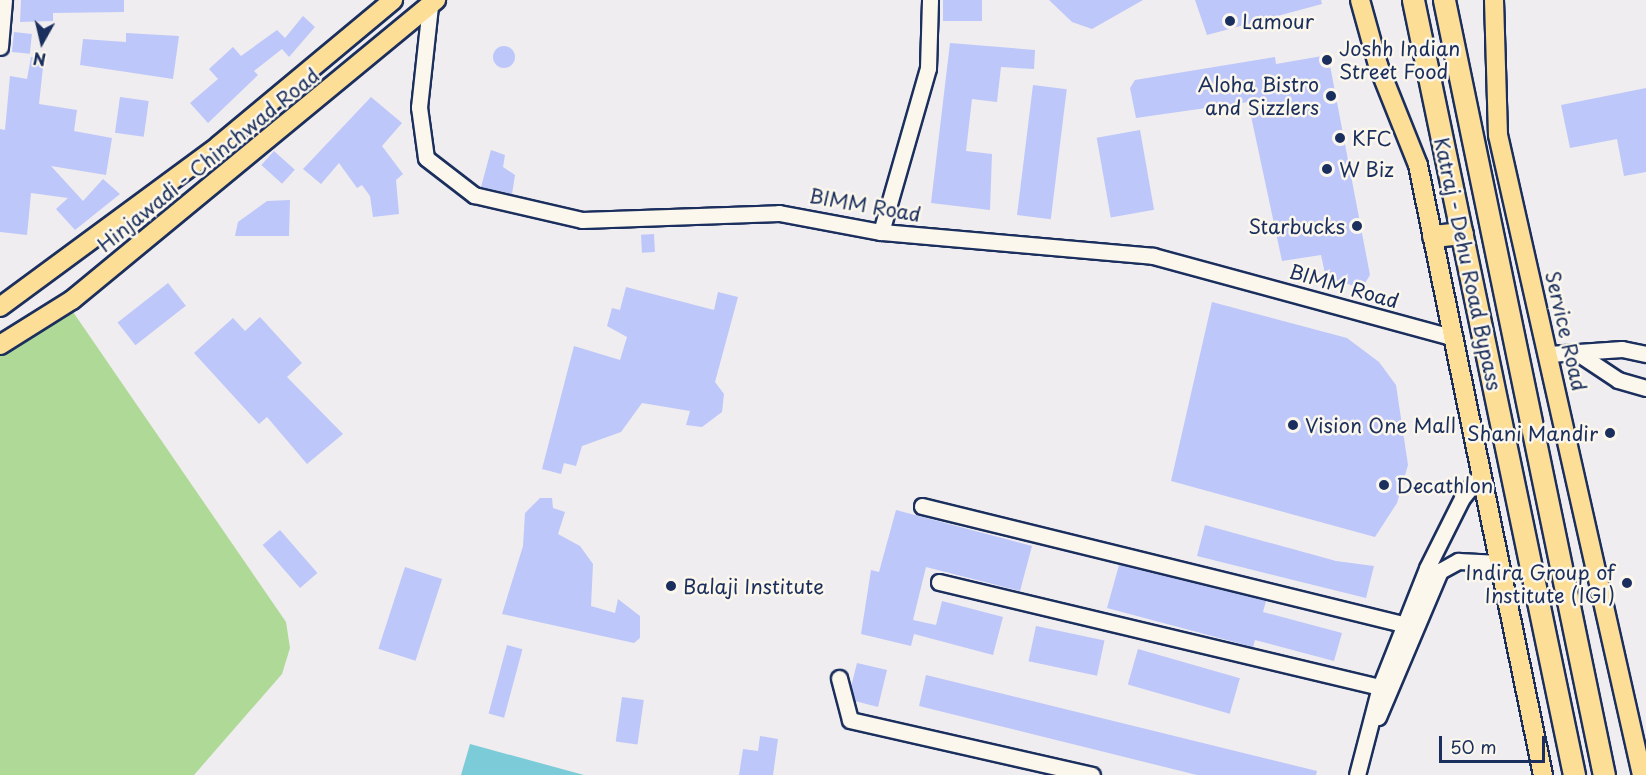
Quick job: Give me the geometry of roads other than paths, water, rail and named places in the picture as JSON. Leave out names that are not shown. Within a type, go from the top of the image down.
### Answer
[{"type":"highway","name":"Katraj - Dehu Road Bypass","points":[[1413,0],[1574,775]]},
{"type":"highway","name":"Katraj - Dehu Road Bypass","points":[[1444,0],[1604,775]]},
{"type":"highway","points":[[1433,236],[1462,233]]},
{"type":"main road","name":"Hinjawadi - Chinchwad Road","points":[[0,307],[218,146],[393,0]]},
{"type":"main road","points":[[1360,0],[1378,65],[1410,138],[1433,236],[1544,775]]},
{"type":"main road","name":"Service Road","points":[[1494,0],[1498,135],[1549,354],[1641,775]]},
{"type":"main road","name":"Hinjawadi - Chinchwad Road","points":[[0,345],[72,300],[433,3]]},
{"type":"street","points":[[0,47],[4,0]]},
{"type":"street","points":[[881,232],[928,68],[930,0]]},
{"type":"street","name":"BIMM Road","points":[[433,3],[419,107],[426,158],[474,195],[582,219],[779,213],[881,232],[1153,256],[1454,338]]},
{"type":"street","points":[[1549,354],[1582,356],[1622,350],[1646,354]]},
{"type":"street","points":[[1582,356],[1618,380],[1646,388]]},
{"type":"street","points":[[1357,775],[1374,724],[1462,498],[1482,473]]},
{"type":"street","points":[[922,506],[1405,625]]},
{"type":"street","points":[[1374,724],[1380,687],[1405,625],[1433,570],[1458,561],[1500,563]]},
{"type":"street","points":[[939,582],[1380,687]]},
{"type":"street","points":[[839,678],[850,720],[1092,775]]},
{"type":"water","points":[[470,744],[584,775],[461,775]]},
{"type":"place","name":"Lamour","points":[[1230,21]]},
{"type":"place","name":"Joshh Indian Street Food","points":[[1327,60]]},
{"type":"place","name":"Aloha Bistro and Sizzlers","points":[[1331,96]]},
{"type":"place","name":"KFC","points":[[1340,138]]},
{"type":"place","name":"W Biz","points":[[1327,169]]},
{"type":"place","name":"Starbucks","points":[[1357,226]]},
{"type":"place","name":"Vision One Mall","points":[[1293,425]]},
{"type":"place","name":"Shani Mandir","points":[[1610,433]]},
{"type":"place","name":"Decathlon","points":[[1384,485]]},
{"type":"place","name":"Indira Group of Institute (IGI)","points":[[1627,583]]},
{"type":"place","name":"Balaji Institute","points":[[671,586]]}]
